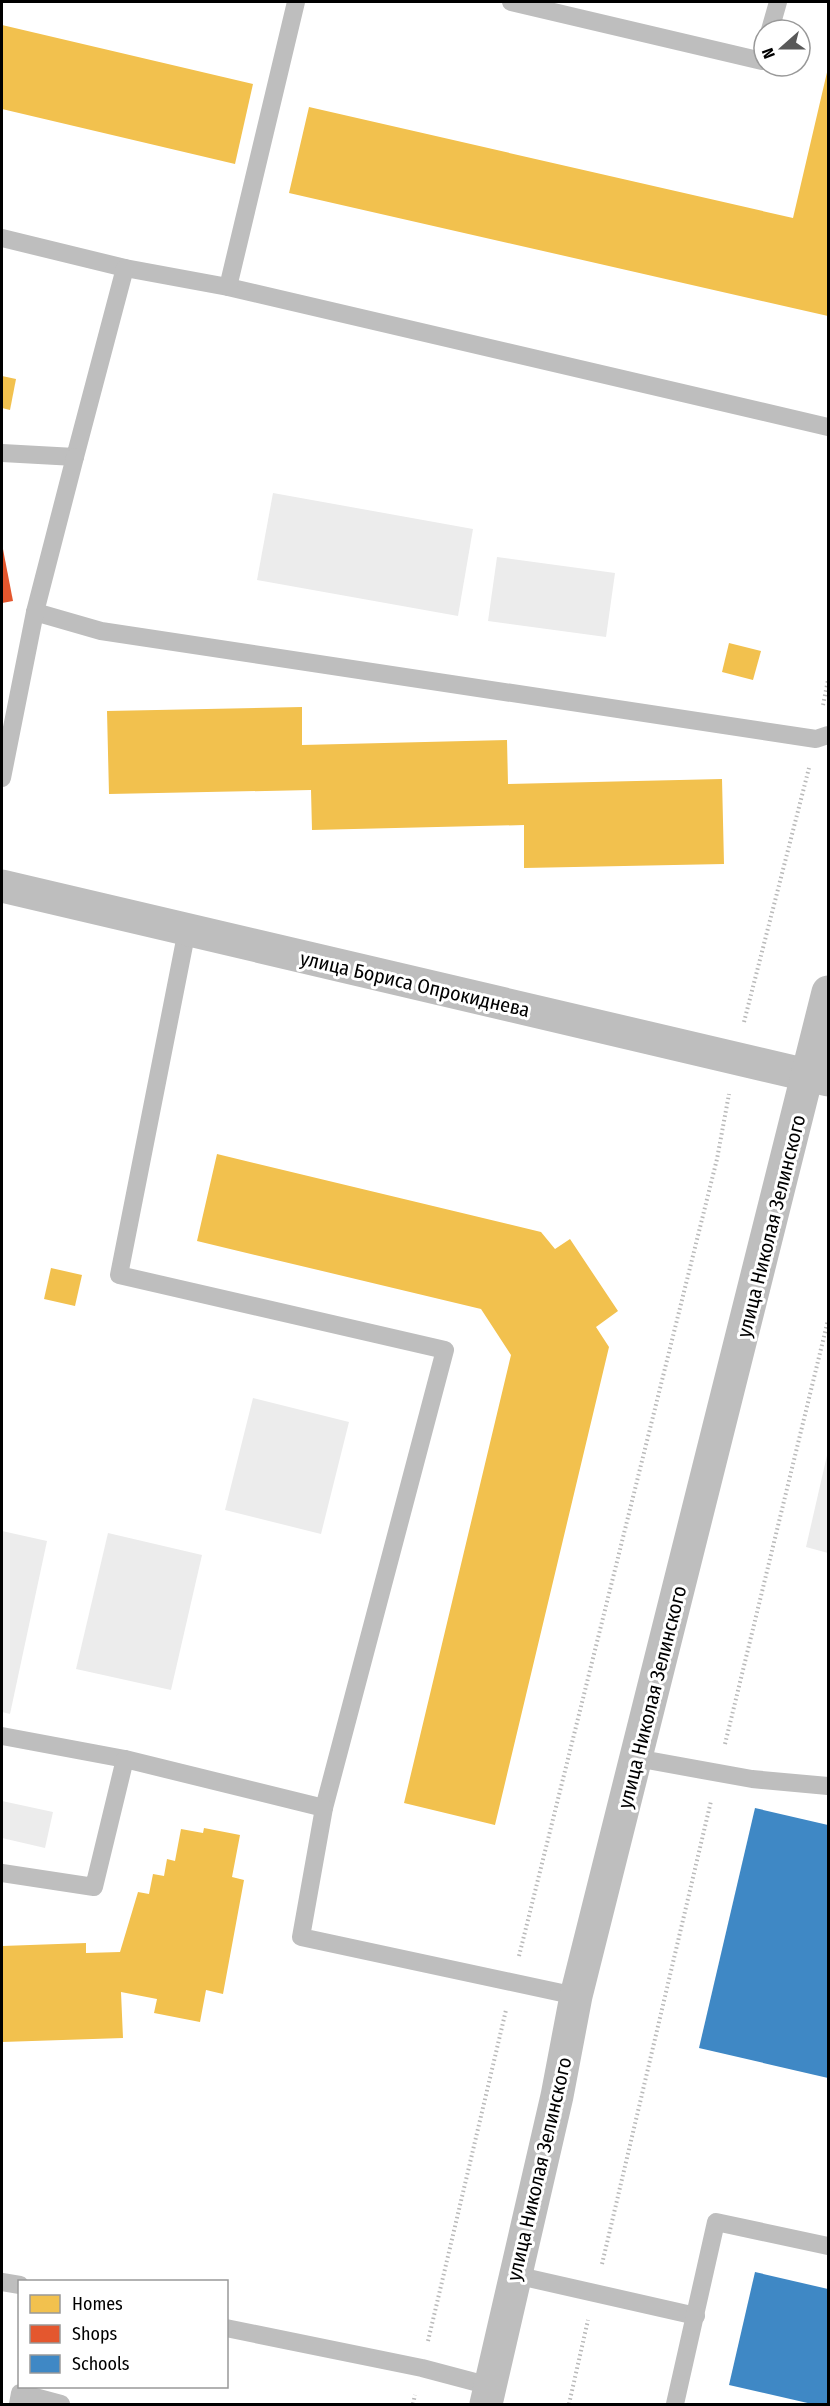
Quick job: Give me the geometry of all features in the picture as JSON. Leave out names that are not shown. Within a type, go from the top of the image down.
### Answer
[{"type":"street","name":"улица Бориса Опрокиднева","points":[[2,886],[819,1078]]},
{"type":"street","name":"улица Николая Зелинского","points":[[488,2395],[557,2096],[576,1996],[636,1758],[819,1078],[828,992]]},
{"type":"lane","points":[[228,287],[296,2]]},
{"type":"lane","points":[[511,2],[752,59]]},
{"type":"lane","points":[[773,18],[778,2]]},
{"type":"lane","points":[[2,238],[125,268],[228,287],[828,427]]},
{"type":"lane","points":[[2,771],[34,612],[125,268]]},
{"type":"lane","points":[[2,453],[75,457]]},
{"type":"lane","points":[[34,612],[101,631],[822,737]]},
{"type":"lane","points":[[187,930],[119,1275],[445,1350],[324,1808],[301,1937],[576,1996]]},
{"type":"lane","points":[[2,1736],[125,1759],[324,1808]]},
{"type":"lane","points":[[636,1758],[718,1773],[828,1786]]},
{"type":"lane","points":[[2,1873],[94,1887],[125,1759]]},
{"type":"lane","points":[[675,2404],[716,2222],[828,2246]]},
{"type":"lane","points":[[514,2275],[696,2316]]},
{"type":"lane","points":[[2,2282],[18,2285]]},
{"type":"lane","points":[[228,2328],[422,2368],[488,2395]]},
{"type":"lane","points":[[18,2404],[20,2393],[61,2404]]},
{"type":"path","points":[[413,2404],[513,1982],[717,1159],[736,1059],[822,737],[828,680]]},
{"type":"path","points":[[569,2404],[828,1320]]},
{"type":"shaded area","points":[[273,493],[473,529],[458,616],[257,580]]},
{"type":"shaded area","points":[[497,557],[615,573],[606,637],[488,621]]},
{"type":"shaded area","points":[[253,1398],[349,1422],[321,1534],[225,1510]]},
{"type":"shaded area","points":[[828,1451],[828,1553],[806,1547]]},
{"type":"shaded area","points":[[2,1531],[47,1541],[10,1714],[2,1712]]},
{"type":"shaded area","points":[[108,1533],[202,1555],[171,1690],[76,1669]]},
{"type":"shaded area","points":[[2,1801],[53,1812],[45,1848],[2,1838]]},
{"type":"building: Homes","points":[[2,25],[253,84],[235,164],[2,109]]},
{"type":"building: Homes","points":[[828,68],[828,316],[289,193],[309,107],[793,218]]},
{"type":"building: Homes","points":[[2,376],[16,379],[10,410],[2,408]]},
{"type":"building: Homes","points":[[729,643],[761,651],[753,680],[722,672]]},
{"type":"building: Homes","points":[[302,707],[302,745],[507,740],[508,784],[722,779],[724,864],[524,868],[524,825],[312,830],[311,790],[109,794],[107,711]]},
{"type":"building: Homes","points":[[217,1154],[541,1232],[555,1249],[570,1239],[618,1311],[596,1327],[609,1347],[495,1825],[404,1803],[511,1355],[481,1309],[197,1241]]},
{"type":"building: Homes","points":[[51,1268],[82,1275],[75,1306],[44,1299]]},
{"type":"building: Homes","points":[[204,1828],[240,1835],[232,1877],[244,1880],[223,1994],[206,1990],[200,2022],[154,2013],[157,1999],[121,1992],[123,2038],[2,2042],[2,1946],[86,1943],[86,1953],[120,1952],[138,1892],[149,1894],[153,1874],[164,1876],[167,1859],[175,1861],[181,1829],[203,1833]]},
{"type":"building: Shops","points":[[2,544],[13,601],[2,603]]},
{"type":"building: Schools","points":[[755,1808],[828,1825],[828,2078],[699,2048]]},
{"type":"building: Schools","points":[[755,2272],[828,2289],[828,2404],[812,2404],[729,2385]]}]
